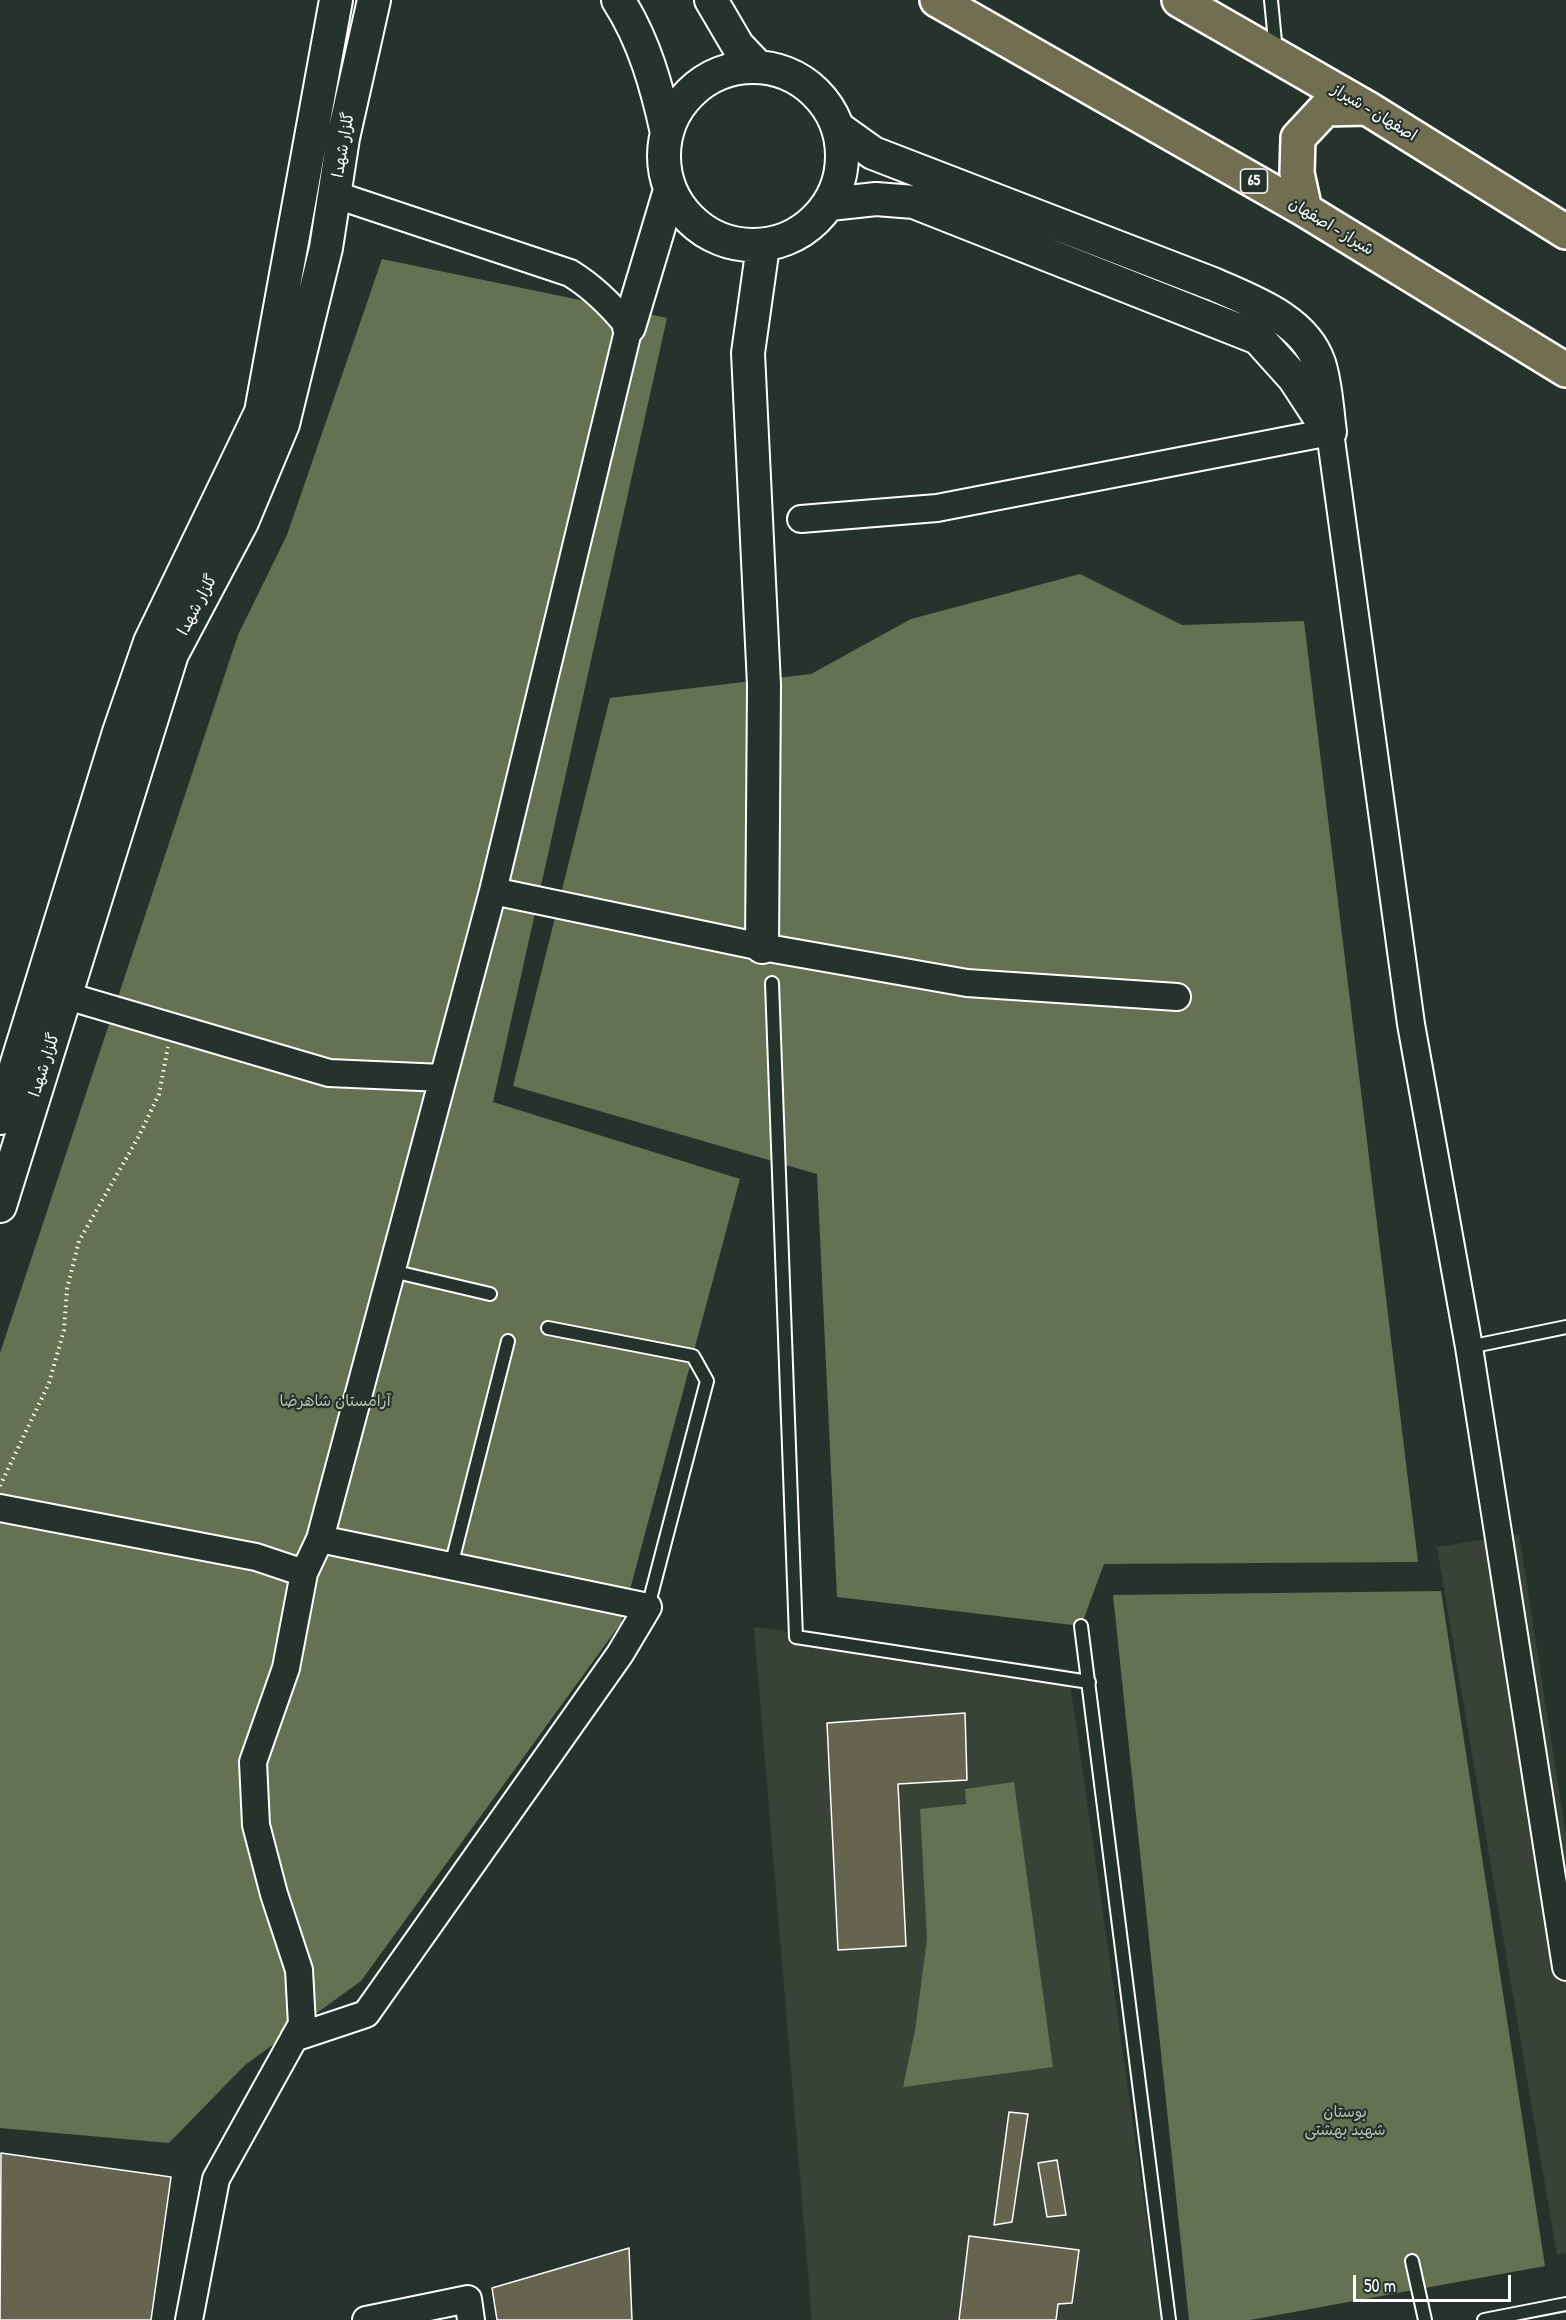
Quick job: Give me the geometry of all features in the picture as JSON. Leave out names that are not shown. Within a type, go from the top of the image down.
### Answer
[{"type":"highway","name":"شیراز - اصفهان","points":[[937,0],[1305,210],[1566,370]]},
{"type":"highway","name":"اصفهان - شیراز","points":[[1179,0],[1367,108],[1566,232]]},
{"type":"highway","points":[[1305,210],[1297,173],[1298,138],[1325,109],[1367,108]]},
{"type":"street","name":"گلزار شهدا","points":[[0,1206],[67,996],[132,737],[150,642],[261,412],[336,0]]},
{"type":"street","name":"گلزار شهدا","points":[[0,1118],[132,737],[172,654],[242,522],[284,424],[326,248],[343,138],[374,0]]},
{"type":"street","points":[[618,0],[629,17],[646,58],[667,133]]},
{"type":"street","points":[[711,0],[738,46],[758,67]]},
{"type":"street","points":[[758,67],[775,69],[807,85],[825,104],[837,128],[842,163],[830,204],[811,225],[796,235],[763,246],[746,246],[713,237],[686,216],[670,189],[664,170],[667,133],[671,118],[692,90],[723,72],[758,67]]},
{"type":"street","points":[[837,128],[849,138],[883,157],[1213,284],[1264,307],[1296,330],[1311,346],[1320,364],[1410,1024],[1468,1347],[1566,1966]]},
{"type":"street","points":[[189,2320],[216,2179],[302,2024],[299,1970],[274,1894],[256,1825],[253,1762],[286,1668],[304,1573],[320,1539],[494,891],[629,327],[670,189]]},
{"type":"street","points":[[336,195],[570,273],[599,294],[629,327]]},
{"type":"street","points":[[830,204],[876,199],[914,202],[1258,338],[1294,378],[1330,432]]},
{"type":"street","points":[[762,948],[764,685],[748,353],[756,275],[763,246]]},
{"type":"street","points":[[801,519],[937,508],[1330,432]]},
{"type":"street","points":[[494,891],[762,948],[967,983],[1177,997]]},
{"type":"street","points":[[67,996],[172,1029],[329,1073],[443,1078]]},
{"type":"street","points":[[0,1508],[256,1557],[304,1573]]},
{"type":"street","points":[[294,2038],[366,2014],[620,1654],[648,1607],[320,1539]]},
{"type":"street","points":[[366,2320],[468,2299],[471,2320]]},
{"type":"lane","points":[[1272,0],[1276,56]]},
{"type":"lane","points":[[772,983],[796,1637],[1089,1682]]},
{"type":"lane","points":[[392,1271],[490,1294]]},
{"type":"lane","points":[[1468,1347],[1566,1327]]},
{"type":"lane","points":[[548,1328],[693,1356],[707,1381],[648,1607]]},
{"type":"lane","points":[[451,1566],[508,1341]]},
{"type":"lane","points":[[1081,1626],[1168,2320]]},
{"type":"lane","points":[[1412,2261],[1425,2320]]},
{"type":"lane","points":[[1484,2320],[1566,2304]]},
{"type":"path","points":[[0,1486],[49,1383],[64,1330],[67,1289],[79,1241],[139,1136],[159,1094],[172,1029]]},
{"type":"shaded area","points":[[1519,1534],[1566,1835],[1566,2253],[1557,2255],[1437,1547]]},
{"type":"shaded area","points":[[754,1627],[1068,1669],[1161,2320],[812,2320]]},
{"type":"green space","name":"آرامستان شاهرضا","points":[[382,259],[667,318],[493,1102],[740,1179],[621,1623],[361,1981],[245,2065],[169,2143],[0,2128],[0,1353],[238,635],[287,535]]},
{"type":"green space","points":[[1080,574],[1182,625],[1304,621],[1418,1562],[1104,1564],[1081,1626],[837,1597],[817,1174],[513,1086],[610,698],[811,674],[911,619]]},
{"type":"green space","name":"بوستان شهید بهشتی","points":[[1441,1591],[1545,2266],[1250,2320],[1189,2320],[1113,1595]]},
{"type":"green space","points":[[1014,1782],[1053,2067],[903,2087],[915,2030],[927,1939],[920,1809],[966,1804],[965,1789]]},
{"type":"building","points":[[965,1713],[967,1780],[898,1784],[906,1946],[838,1950],[827,1723]]},
{"type":"building","points":[[1009,2112],[1028,2114],[1012,2222],[994,2225]]},
{"type":"building","points":[[1,2153],[171,2177],[151,2320],[0,2320]]},
{"type":"building","points":[[1057,2160],[1066,2215],[1047,2217],[1038,2163]]},
{"type":"building","points":[[969,2236],[1079,2250],[1072,2303],[1058,2304],[1056,2320],[959,2320]]},
{"type":"building","points":[[629,2248],[632,2320],[497,2320],[492,2288]]}]
